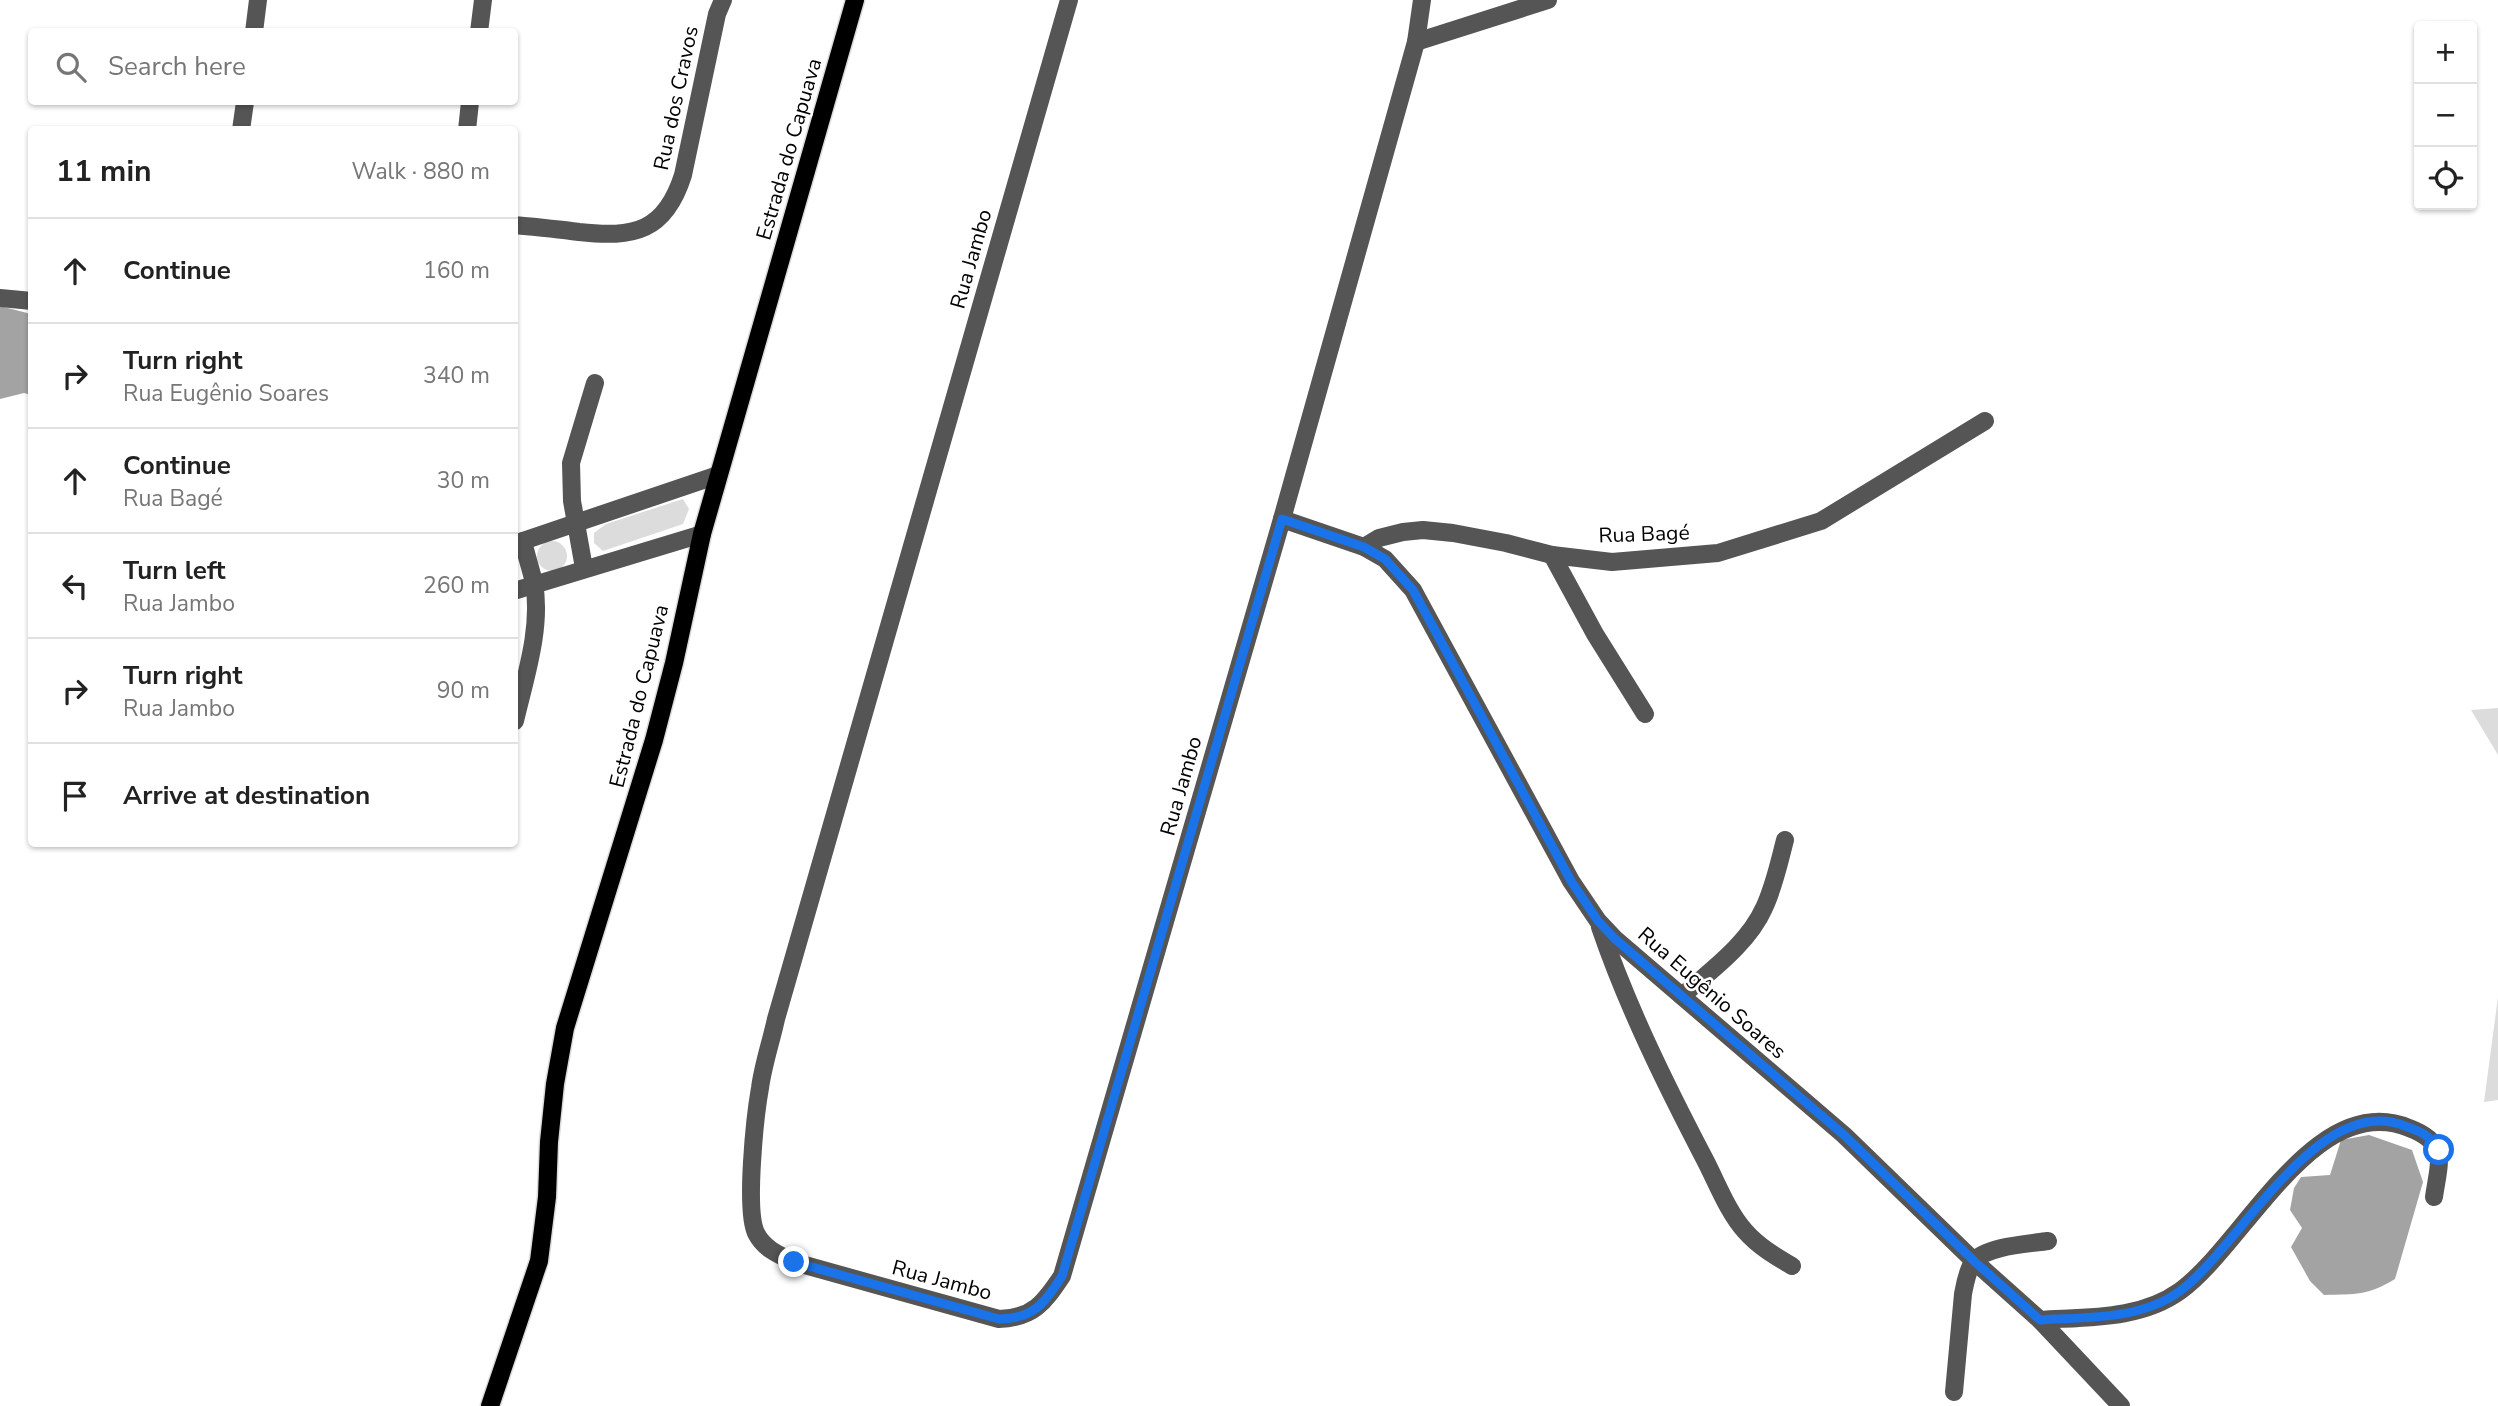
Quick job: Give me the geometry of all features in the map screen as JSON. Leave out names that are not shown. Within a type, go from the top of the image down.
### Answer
[{"type":"main road","name":"Estrada do Capuava","points":[[490,1406],[539,1261],[547,1197],[555,1084],[565,1028],[654,740],[718,475],[855,0]]},
{"type":"street","points":[[254,28],[258,0]]},
{"type":"street","points":[[480,28],[483,0]]},
{"type":"street","name":"Rua dos Cravos","points":[[518,225],[610,235],[637,231],[659,219],[676,197],[684,175],[717,14],[723,0]]},
{"type":"street","name":"Rua Jambo","points":[[1069,0],[776,1019],[762,1077],[751,1188],[752,1220],[757,1235],[771,1252],[794,1262],[999,1319],[1018,1319],[1035,1309],[1050,1295],[1062,1276],[1282,519],[1416,42],[1422,0]]},
{"type":"street","points":[[1416,42],[1548,0]]},
{"type":"street","points":[[242,126],[245,105]]},
{"type":"street","points":[[467,126],[470,105]]},
{"type":"street","points":[[0,298],[28,301]]},
{"type":"street","points":[[584,568],[575,524],[571,463],[595,383]]},
{"type":"street","name":"Rua Bagé","points":[[1364,547],[1379,538],[1423,530],[1506,543],[1552,555],[1612,562],[1718,553],[1821,521],[1985,421]]},
{"type":"street","points":[[518,707],[534,635],[534,585],[519,543],[718,475]]},
{"type":"street","points":[[1282,519],[1364,547]]},
{"type":"street","points":[[518,590],[702,534]]},
{"type":"street","name":"Rua Eugênio Soares","points":[[1364,547],[1385,559],[1413,590],[1571,881],[1598,921],[1614,938],[1844,1135],[1974,1261],[2040,1320],[2121,1406]]},
{"type":"street","points":[[1552,555],[1595,634],[1645,714]]},
{"type":"street","points":[[1682,996],[1730,953],[1757,920],[1773,884],[1785,840]]},
{"type":"street","points":[[1598,921],[1612,964],[1628,999],[1685,1120],[1743,1230],[1763,1249],[1792,1266]]},
{"type":"street","points":[[2040,1320],[2142,1310],[2179,1292],[2204,1268],[2297,1164],[2331,1136],[2350,1126],[2381,1120],[2399,1124],[2429,1137],[2435,1143],[2440,1157],[2434,1197]]},
{"type":"street","points":[[1954,1392],[1963,1294],[1974,1261],[1987,1252],[2048,1241]]},
{"type":"shaded area","points":[[0,306],[28,313],[28,394],[0,399]]},
{"type":"shaded area","points":[[683,499],[689,509],[683,524],[603,551],[594,543],[594,533],[606,524]]},
{"type":"shaded area","points":[[552,541],[563,545],[567,556],[563,567],[552,571],[541,567],[537,556],[541,545]]},
{"type":"shaded area","points":[[2498,708],[2498,755],[2471,710]]},
{"type":"shaded area","points":[[2498,997],[2498,1100],[2484,1102]]},
{"type":"shaded area","points":[[2369,1135],[2412,1150],[2423,1182],[2395,1279],[2377,1289],[2361,1293],[2324,1295],[2310,1281],[2291,1247],[2302,1228],[2290,1210],[2294,1188],[2301,1177],[2330,1175],[2341,1140]]},
{"type":"route","points":[[794,1262],[999,1319],[1018,1319],[1035,1309],[1050,1295],[1062,1276],[1282,519],[1364,547],[1385,559],[1413,590],[1571,881],[1598,921],[1614,938],[1844,1135],[1974,1261],[2040,1320],[2142,1310],[2179,1292],[2204,1268],[2297,1164],[2331,1136],[2350,1126],[2381,1120],[2399,1124],[2429,1137],[2439,1150]]}]
